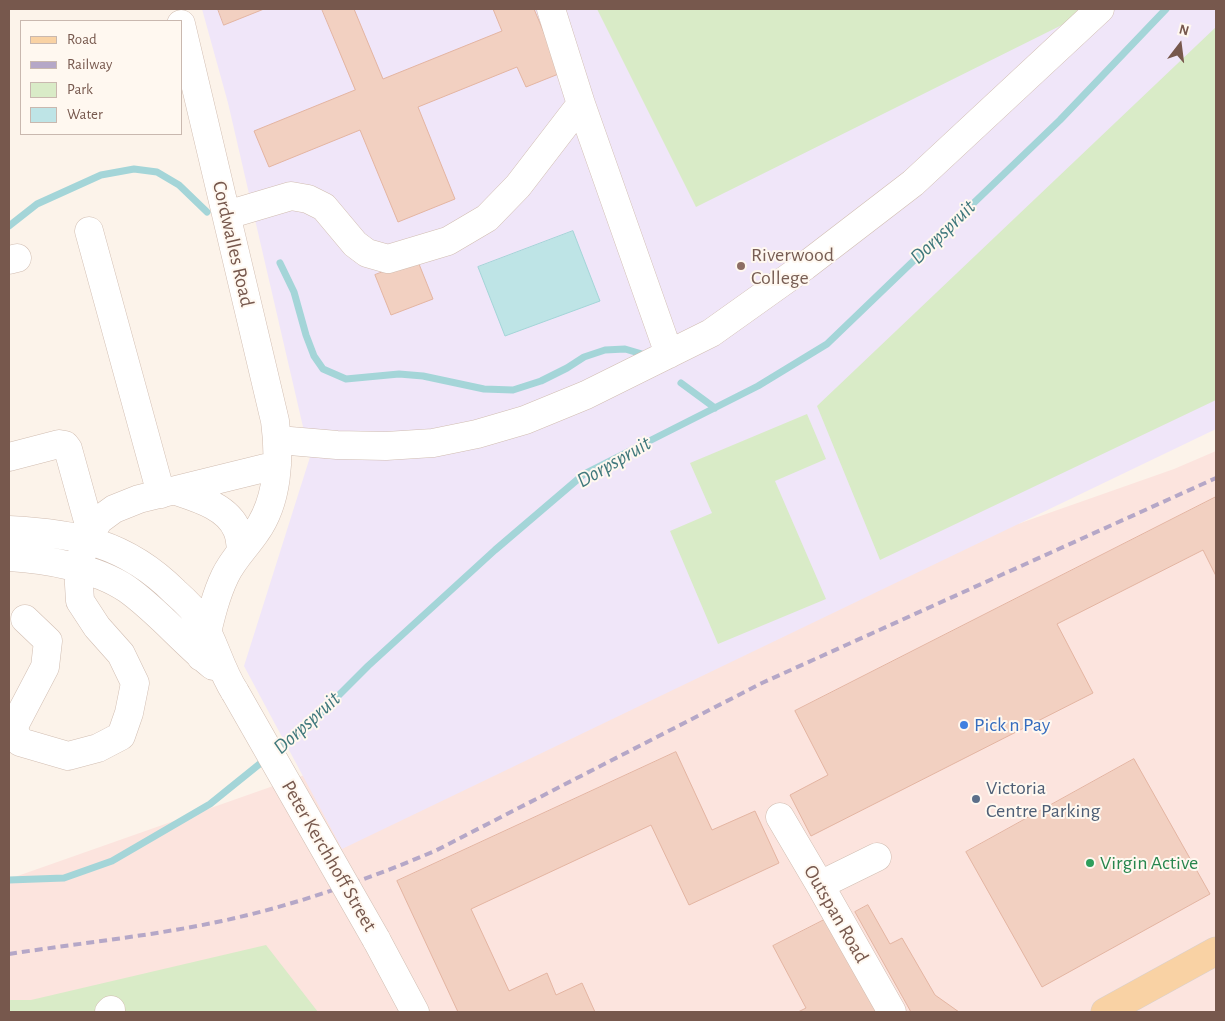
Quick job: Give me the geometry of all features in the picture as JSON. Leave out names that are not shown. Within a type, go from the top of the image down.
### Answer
[{"type":"main road","points":[[1105,1012],[1216,952]]},
{"type":"street","points":[[551,9],[581,104],[669,354]]},
{"type":"street","points":[[24,619],[48,641],[45,666],[13,728],[20,742],[68,756],[98,748],[121,736],[130,713],[135,683],[120,654],[96,627],[80,601],[78,568],[89,536],[99,520],[114,509],[139,499],[168,492],[277,452],[336,445],[386,446],[433,443],[477,434],[525,420],[586,395],[711,333],[805,266],[913,183],[1100,9]]},
{"type":"street","name":"Cordwalles Road","points":[[182,27],[275,422],[277,452],[274,489],[264,519],[226,574],[218,592],[204,644]]},
{"type":"street","points":[[227,215],[291,196],[308,199],[324,207],[356,244],[367,253],[388,259],[448,241],[487,218],[518,186],[581,104]]},
{"type":"street","points":[[89,232],[168,492]]},
{"type":"street","points":[[9,457],[59,444],[65,445],[68,449],[89,536]]},
{"type":"street","points":[[168,492],[196,498],[221,511],[232,521],[237,530],[242,549]]},
{"type":"street","name":"Peter Kerchhoff Street","points":[[9,530],[89,536],[143,563],[191,607],[204,644],[230,684],[416,1012]]},
{"type":"street","name":"Peter Kerchhoff Street","points":[[9,557],[78,568],[104,577],[126,588],[151,609],[204,644]]},
{"type":"street","name":"Outspan Road","points":[[780,817],[892,1012]]},
{"type":"street","points":[[820,885],[877,857]]},
{"type":"shaded area","name":"Riverwood College","points":[[202,9],[1216,9],[1216,429],[342,849],[244,666],[310,457],[228,103]]},
{"type":"shaded area","points":[[1216,451],[1216,1012],[9,1012],[9,879],[1174,469]]},
{"type":"green space","points":[[597,9],[1076,9],[1080,16],[696,207]]},
{"type":"green space","points":[[1216,27],[1216,400],[880,560],[817,406]]},
{"type":"green space","points":[[807,414],[826,459],[775,481],[826,599],[718,644],[670,531],[712,513],[690,463]]},
{"type":"green space","points":[[266,945],[318,1012],[9,1012],[9,1000],[31,1000]]},
{"type":"water","points":[[573,231],[600,301],[505,336],[478,267]]},
{"type":"building","points":[[218,9],[264,9],[224,25]]},
{"type":"building","points":[[322,9],[354,9],[383,79],[502,31],[493,9],[534,9],[561,73],[526,87],[517,67],[418,107],[455,199],[398,222],[360,130],[269,167],[254,131],[355,90]]},
{"type":"building","points":[[417,259],[433,299],[391,315],[375,275]]},
{"type":"building","points":[[1216,497],[1216,576],[1203,550],[1057,624],[1093,693],[811,836],[790,795],[828,775],[795,711]]},
{"type":"building","points":[[676,752],[712,830],[755,811],[779,863],[689,905],[651,825],[471,909],[509,991],[547,973],[556,995],[582,983],[595,1012],[458,1012],[397,881]]},
{"type":"building","points":[[1134,759],[1210,894],[1042,987],[966,852]]},
{"type":"building","points":[[868,905],[890,944],[902,938],[935,995],[959,1012],[911,1012],[855,912]]},
{"type":"building","points":[[830,917],[884,1012],[798,1012],[806,1008],[773,946]]},
{"type":"waterway","name":"Dorpspruit","points":[[275,752],[312,722],[368,666],[495,550],[584,474],[758,386],[827,344],[1060,120],[1166,9]]},
{"type":"waterway","points":[[9,226],[37,204],[101,175],[134,169],[157,172],[179,185],[207,212]]},
{"type":"waterway","points":[[280,263],[294,292],[314,356],[323,369],[346,379],[399,374],[423,376],[484,389],[513,390],[541,381],[584,357],[605,350],[625,349],[642,354]]},
{"type":"waterway","points":[[681,383],[715,408]]},
{"type":"waterway","name":"Dorpspruit","points":[[9,880],[64,878],[112,861],[210,804],[267,758]]},
{"type":"railway","points":[[9,954],[143,935],[250,915],[357,882],[409,862],[435,851],[762,683],[1216,478]]},
{"type":"place","name":"Riverwood College","points":[[741,266]]},
{"type":"place","name":"Pick n Pay","points":[[964,725]]},
{"type":"place","name":"Victoria Centre Parking","points":[[976,799]]},
{"type":"place","name":"Virgin Active","points":[[1090,863]]}]
